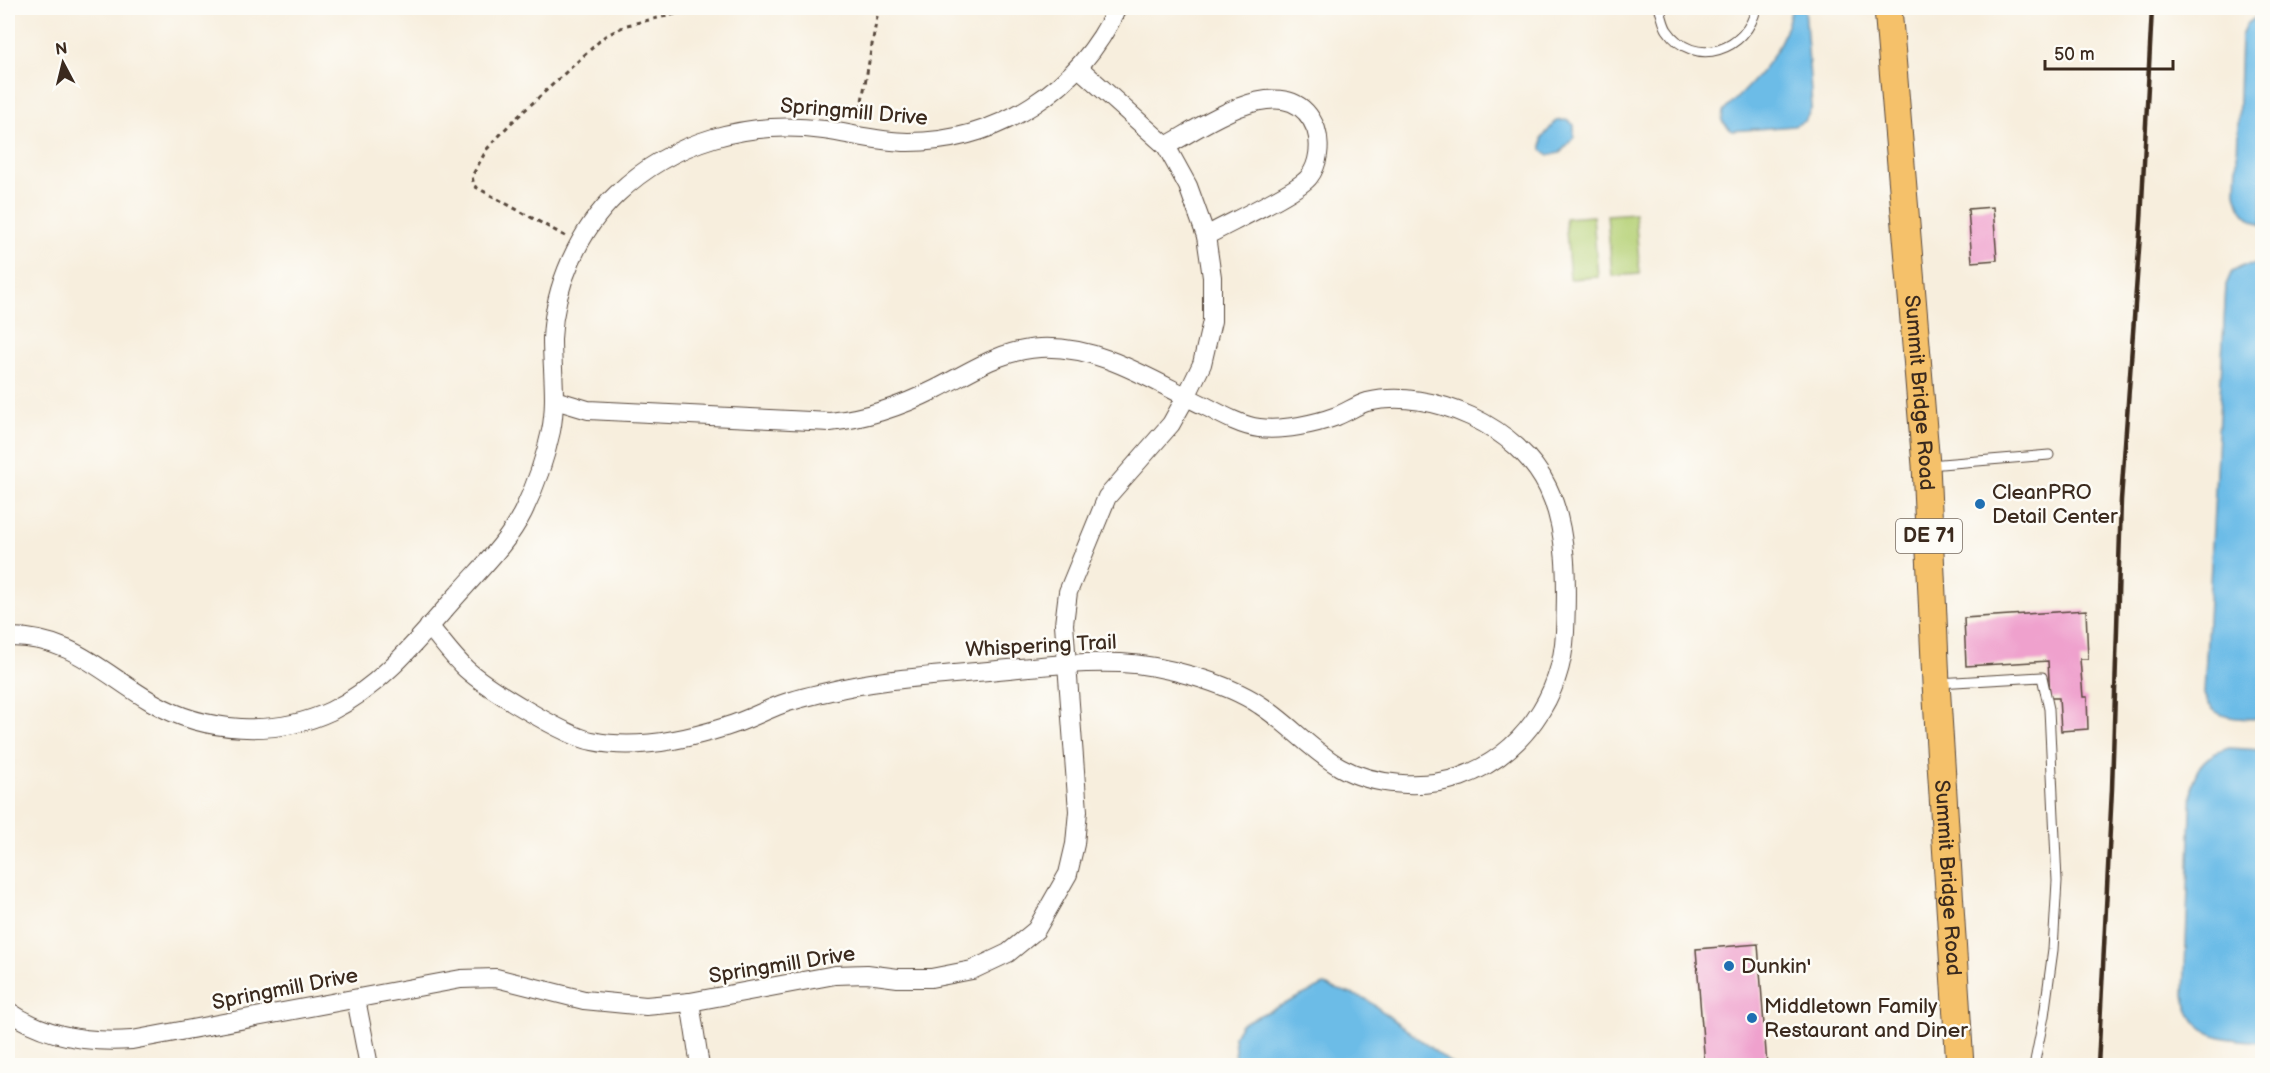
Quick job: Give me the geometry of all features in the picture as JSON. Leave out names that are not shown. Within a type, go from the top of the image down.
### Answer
[{"type":"main road","name":"Summit Bridge Road","points":[[1888,8],[1926,465],[1936,683],[1960,1065]]},
{"type":"street","name":"Springmill Drive","points":[[8,637],[23,636],[59,644],[90,659],[150,701],[178,716],[213,725],[250,728],[289,725],[328,712],[354,698],[379,678],[429,626],[505,541],[522,513],[543,460],[551,431],[555,400],[552,333],[558,298],[587,229],[616,194],[645,171],[707,139],[750,129],[790,126],[904,143],[940,141],[975,133],[1007,120],[1045,98],[1079,68],[1110,23],[1117,8]]},
{"type":"street","name":"Springmill Drive","points":[[8,1011],[18,1018],[63,1036],[101,1042],[132,1040],[461,979],[496,978],[584,1000],[646,1006],[690,1002],[835,975],[867,974],[898,978],[931,978],[972,970],[1008,953],[1036,930],[1068,874],[1075,844],[1078,811],[1064,624],[1068,592],[1107,497],[1171,424],[1186,397],[1202,364],[1212,321],[1212,277],[1206,236],[1188,186],[1166,146],[1079,68]]},
{"type":"street","points":[[1166,146],[1235,110],[1266,99],[1280,98],[1293,104],[1305,111],[1312,121],[1319,150],[1308,179],[1206,236]]},
{"type":"street","name":"Whispering Trail","points":[[429,626],[467,670],[536,714],[589,741],[643,744],[681,738],[727,727],[783,703],[890,678],[1068,663],[1156,666],[1202,680],[1255,701],[1339,767],[1367,778],[1417,786],[1462,777],[1497,757],[1534,725],[1557,682],[1565,636],[1561,527],[1546,484],[1520,450],[1487,425],[1455,408],[1415,398],[1366,402],[1333,417],[1301,425],[1258,428],[1223,416],[1136,370],[1099,356],[1068,349],[1039,348],[1010,352],[978,366],[932,392],[887,410],[857,419],[830,422],[588,410],[555,400]]},
{"type":"street","points":[[356,999],[369,1065]]},
{"type":"street","points":[[690,1002],[700,1065]]},
{"type":"lane","points":[[1659,8],[1666,29],[1680,44],[1697,51],[1721,50],[1741,39],[1752,24],[1756,8]]},
{"type":"lane","points":[[1926,465],[2049,455]]},
{"type":"lane","points":[[1936,683],[2042,677],[2049,709],[2057,881],[2053,950],[2044,1016],[2034,1065]]},
{"type":"path","points":[[580,244],[474,186],[472,176],[487,149],[510,124],[605,36],[627,25],[702,8]]},
{"type":"path","points":[[865,8],[917,13],[937,8]]},
{"type":"path","points":[[856,135],[878,11]]},
{"type":"green space","points":[[1635,213],[1640,274],[1612,276],[1607,215]]},
{"type":"green space","points":[[1593,216],[1598,277],[1570,279],[1565,218]]},
{"type":"water","points":[[1792,8],[1805,8],[1812,107],[1805,121],[1794,126],[1732,131],[1722,121],[1723,112],[1757,77],[1774,54],[1787,26]]},
{"type":"water","points":[[2262,14],[2262,225],[2244,212],[2236,192],[2241,36],[2247,23]]},
{"type":"water","points":[[1568,120],[1574,125],[1574,137],[1560,153],[1549,155],[1542,150],[1542,138],[1556,121]]},
{"type":"water","points":[[2262,264],[2262,719],[2235,718],[2220,714],[2213,710],[2204,694],[2226,285],[2232,271],[2243,265]]},
{"type":"water","points":[[2229,748],[2262,750],[2262,1042],[2223,1038],[2203,1029],[2188,1010],[2184,995],[2192,785],[2204,761]]},
{"type":"water","points":[[1324,985],[1366,999],[1453,1065],[1236,1065],[1234,1036],[1241,1024]]},
{"type":"building","points":[[1993,207],[1997,260],[1972,262],[1968,209]]},
{"type":"building","points":[[2086,610],[2088,659],[2080,659],[2083,697],[2087,697],[2088,729],[2061,731],[2059,698],[2050,698],[2048,661],[1966,666],[1964,618]]},
{"type":"building","points":[[1758,944],[1767,1066],[1705,1066],[1696,949]]},
{"type":"railway","points":[[2098,1066],[2112,789],[2121,500],[2141,221],[2152,8]]},
{"type":"place","name":"CleanPRO Detail Center","points":[[1980,504]]},
{"type":"place","name":"Dunkin'","points":[[1729,966]]},
{"type":"place","name":"Middletown Family Restaurant and Diner","points":[[1752,1018]]}]
